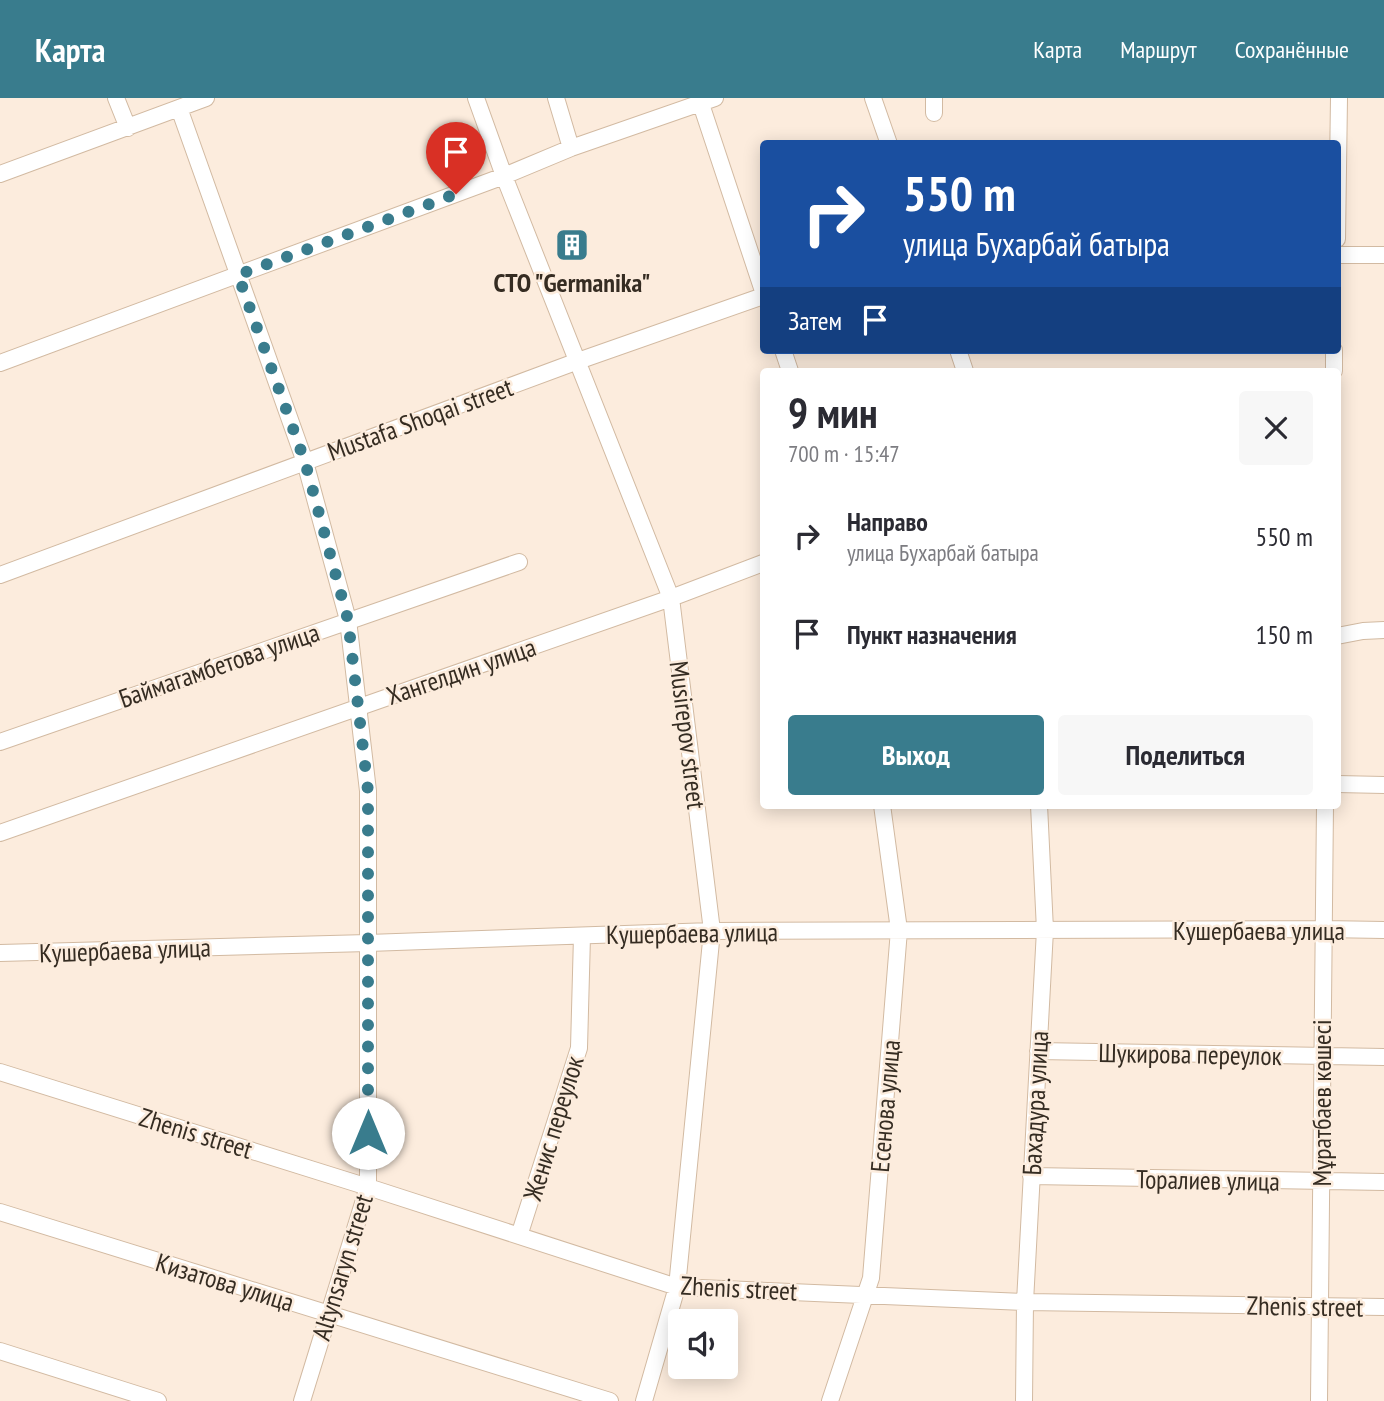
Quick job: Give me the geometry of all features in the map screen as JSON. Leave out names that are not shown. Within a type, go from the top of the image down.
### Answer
[{"type":"street","points":[[116,98],[128,128]]},
{"type":"street","points":[[0,174],[206,98]]},
{"type":"street","name":"Musirepov street","points":[[476,98],[504,176],[671,598],[712,931],[677,1287],[644,1401]]},
{"type":"street","points":[[556,98],[571,148]]},
{"type":"street","points":[[873,98],[888,140]]},
{"type":"street","points":[[1338,140],[1339,98]]},
{"type":"street","points":[[0,363],[504,176],[571,148],[708,101],[760,283]]},
{"type":"street","name":"Altynsaryn street","points":[[179,108],[305,462],[348,620],[368,791],[368,1187],[302,1401]]},
{"type":"street","points":[[1341,255],[1384,255]]},
{"type":"street","name":"Mustafa Shoqai street","points":[[0,575],[760,294]]},
{"type":"street","name":"Баймагамбетова улица","points":[[0,742],[519,562]]},
{"type":"street","name":"Хангелдин улица","points":[[0,833],[671,598],[760,564]]},
{"type":"street","points":[[1341,635],[1384,630]]},
{"type":"street","points":[[1341,784],[1384,785]]},
{"type":"street","name":"Есенова улица","points":[[830,1401],[871,1278],[899,930],[883,809]]},
{"type":"street","name":"Бахадура улица","points":[[1024,1401],[1025,1302],[1045,930],[1039,809]]},
{"type":"street","name":"Мұратбаев көшесі","points":[[1319,1401],[1325,809]]},
{"type":"street","name":"Кушербаева улица","points":[[0,953],[712,931],[1384,930]]},
{"type":"street","name":"Женис переулок","points":[[519,1236],[579,1048],[582,936]]},
{"type":"street","name":"Шукирова переулок","points":[[1038,1051],[1384,1057]]},
{"type":"street","name":"Zhenis street","points":[[0,1072],[677,1287],[1025,1302],[1384,1307]]},
{"type":"street","name":"Торалиев улица","points":[[1031,1176],[1384,1182]]},
{"type":"street","name":"Кизатова улица","points":[[0,1212],[610,1401]]},
{"type":"street","points":[[0,1351],[158,1401]]},
{"type":"place","name":"СТО \"Germanika\"","points":[[572,245]]},
{"type":"route","points":[[368,1133],[368,791],[348,620],[305,462],[238,275],[456,194]]}]
